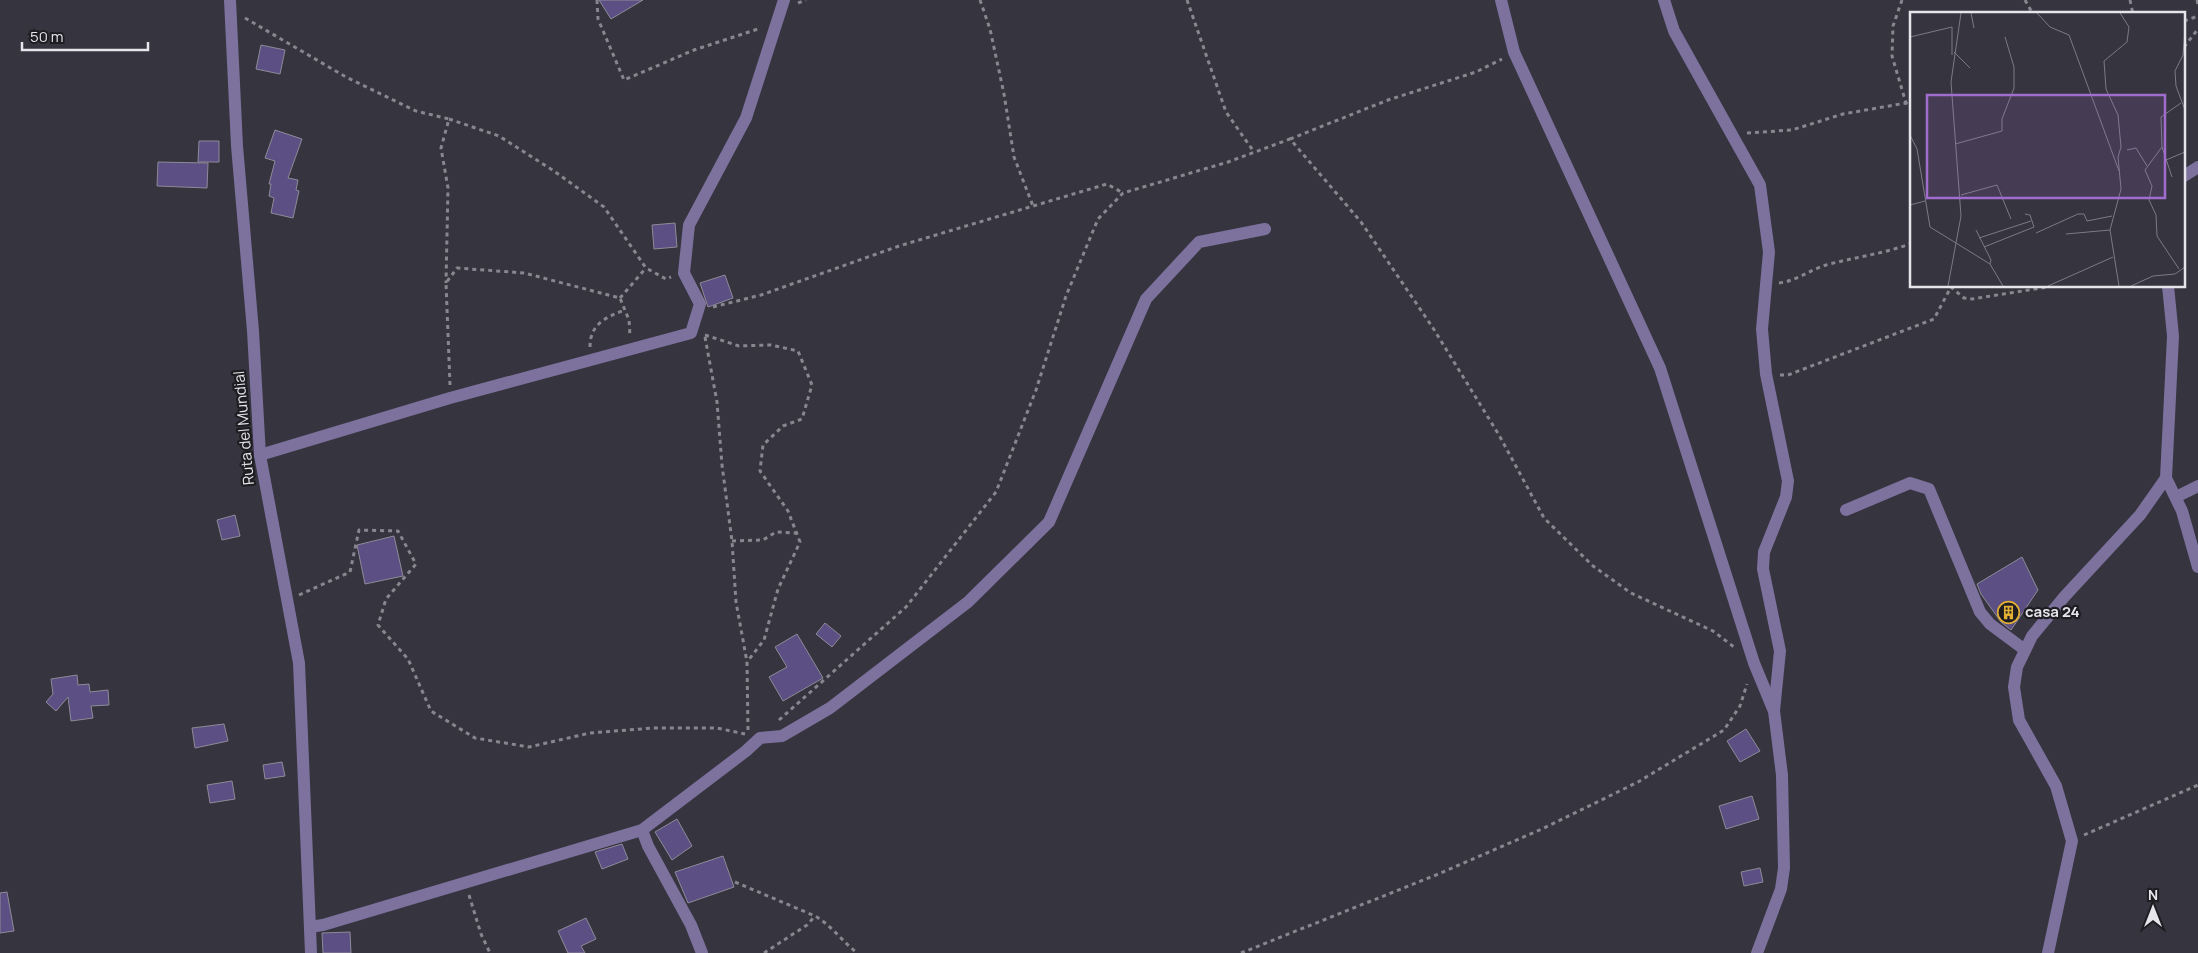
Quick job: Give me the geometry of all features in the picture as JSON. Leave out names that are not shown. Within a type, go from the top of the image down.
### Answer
[{"type":"street","points":[[1501,0],[1514,52],[1660,368],[1754,663],[1774,711]]},
{"type":"street","points":[[1664,0],[1674,31],[1760,185],[1769,252],[1762,330],[1766,374],[1788,481],[1786,497],[1764,552],[1763,569],[1780,651],[1774,711],[1782,775],[1784,868],[1781,889],[1757,953]]},
{"type":"street","name":"Ruta del Mundial","points":[[230,4],[237,146],[253,331],[260,455],[299,663],[311,953]]},
{"type":"street","points":[[260,455],[450,398],[691,333],[700,304],[684,273],[689,225],[746,118],[782,5]]},
{"type":"street","points":[[2186,175],[2198,167]]},
{"type":"street","points":[[310,927],[323,925],[642,830],[746,751],[760,738],[782,736],[830,708],[968,602],[1050,522],[1146,299],[1199,242],[1265,229]]},
{"type":"street","points":[[2168,288],[2174,336],[2166,478],[2176,497],[2191,537],[2198,567]]},
{"type":"street","points":[[2048,953],[2072,841],[2056,786],[2019,720],[2014,686],[2017,667],[2032,636],[2065,596],[2140,515],[2166,478]]},
{"type":"street","points":[[1846,510],[1910,484],[1929,489],[1980,612],[1990,624],[2025,650]]},
{"type":"street","points":[[2176,497],[2198,486]]},
{"type":"street","points":[[642,830],[648,846],[691,925],[702,953]]},
{"type":"path","points":[[597,0],[598,19],[624,80],[694,50],[768,26],[782,5]]},
{"type":"path","points":[[980,0],[990,29],[1004,94],[1014,157],[1033,206]]},
{"type":"path","points":[[1186,0],[1226,112],[1254,152]]},
{"type":"path","points":[[1902,0],[1893,26],[1892,56],[1906,103],[1910,106]]},
{"type":"path","points":[[2024,0],[2031,12]]},
{"type":"path","points":[[2197,0],[2198,5]]},
{"type":"path","points":[[230,4],[355,81],[416,111],[449,119],[499,136],[554,171],[604,207],[646,268],[666,279],[684,273]]},
{"type":"path","points":[[2186,20],[2198,16]]},
{"type":"path","points":[[2186,44],[2198,29]]},
{"type":"path","points":[[760,738],[807,693],[906,607],[996,492],[1036,390],[1066,296],[1098,219],[1122,194],[1254,152],[1388,100],[1476,72],[1514,52]]},
{"type":"path","points":[[1733,137],[1762,132],[1792,130],[1843,114],[1910,102]]},
{"type":"path","points":[[449,119],[441,148],[448,188],[446,283],[450,398]]},
{"type":"path","points":[[1241,953],[1436,875],[1542,829],[1638,782],[1724,730],[1740,706],[1754,663],[1713,631],[1631,593],[1593,566],[1544,518],[1499,435],[1433,328],[1361,222],[1290,139]]},
{"type":"path","points":[[286,600],[318,588],[350,572],[359,530],[398,531],[416,564],[386,599],[378,625],[408,659],[431,712],[475,738],[529,747],[590,733],[653,728],[717,728],[748,735],[747,662],[736,602],[732,541],[722,465],[717,402],[705,335],[696,317],[899,246],[1107,184],[1122,194]]},
{"type":"path","points":[[1765,284],[1788,282],[1825,266],[1887,252],[1910,244]]},
{"type":"path","points":[[446,283],[457,268],[524,273],[620,298]]},
{"type":"path","points":[[620,298],[646,268]]},
{"type":"path","points":[[1766,374],[1788,376],[1934,319],[1950,288]]},
{"type":"path","points":[[1952,288],[1964,298],[1972,299],[2041,288]]},
{"type":"path","points":[[620,298],[629,320],[631,349]]},
{"type":"path","points":[[590,360],[590,336],[604,317],[625,310]]},
{"type":"path","points":[[705,335],[739,346],[771,345],[798,351],[812,385],[802,419],[783,426],[763,445],[760,470],[788,512],[800,542],[778,589],[764,640],[747,662]]},
{"type":"path","points":[[732,541],[763,540],[776,532],[796,532]]},
{"type":"path","points":[[2072,841],[2101,826],[2146,809],[2198,784]]},
{"type":"path","points":[[466,882],[481,934],[490,953]]},
{"type":"path","points":[[735,882],[815,916],[826,923],[844,943],[857,953]]},
{"type":"path","points":[[764,953],[806,926],[815,916]]},
{"type":"building","points":[[599,0],[643,0],[611,19]]},
{"type":"building","points":[[261,45],[285,50],[280,74],[256,69]]},
{"type":"building","points":[[275,130],[302,139],[288,178],[298,180],[296,190],[299,191],[293,218],[271,213],[274,198],[269,196],[271,184],[269,184],[275,161],[265,158]]},
{"type":"building","points":[[199,141],[219,141],[219,162],[198,162]]},
{"type":"building","points":[[158,162],[208,163],[207,188],[157,186]]},
{"type":"building","points":[[675,223],[677,247],[654,249],[652,225]]},
{"type":"building","points":[[725,275],[733,298],[708,307],[700,283]]},
{"type":"building","points":[[235,515],[240,536],[222,540],[217,520]]},
{"type":"building","points":[[394,536],[403,576],[365,584],[357,545]]},
{"type":"building","name":"casa 24","points":[[2022,557],[2038,590],[2011,630],[2001,622],[1981,594],[1977,584]]},
{"type":"building","points":[[825,623],[841,636],[832,647],[816,634]]},
{"type":"building","points":[[797,634],[823,678],[783,701],[769,677],[787,667],[775,647]]},
{"type":"building","points":[[77,675],[78,685],[89,684],[90,692],[108,690],[109,705],[91,706],[93,718],[71,721],[68,697],[56,711],[46,702],[53,694],[51,679]]},
{"type":"building","points":[[224,724],[228,741],[195,748],[192,728]]},
{"type":"building","points":[[1746,729],[1760,751],[1740,762],[1727,741]]},
{"type":"building","points":[[282,762],[285,776],[265,779],[263,765]]},
{"type":"building","points":[[232,781],[235,799],[210,803],[207,785]]},
{"type":"building","points":[[1752,796],[1759,819],[1726,829],[1719,806]]},
{"type":"building","points":[[677,819],[692,846],[672,860],[655,832]]},
{"type":"building","points":[[622,844],[628,859],[602,869],[595,852]]},
{"type":"building","points":[[723,856],[734,887],[688,903],[675,872]]},
{"type":"building","points":[[1760,868],[1763,882],[1744,886],[1741,872]]},
{"type":"building","points":[[7,892],[14,931],[0,933],[0,893]]},
{"type":"building","points":[[586,918],[596,939],[581,946],[585,953],[568,953],[558,931]]},
{"type":"building","points":[[350,932],[351,953],[323,953],[322,933]]},
{"type":"place","name":"casa 24","points":[[2009,612]]}]
